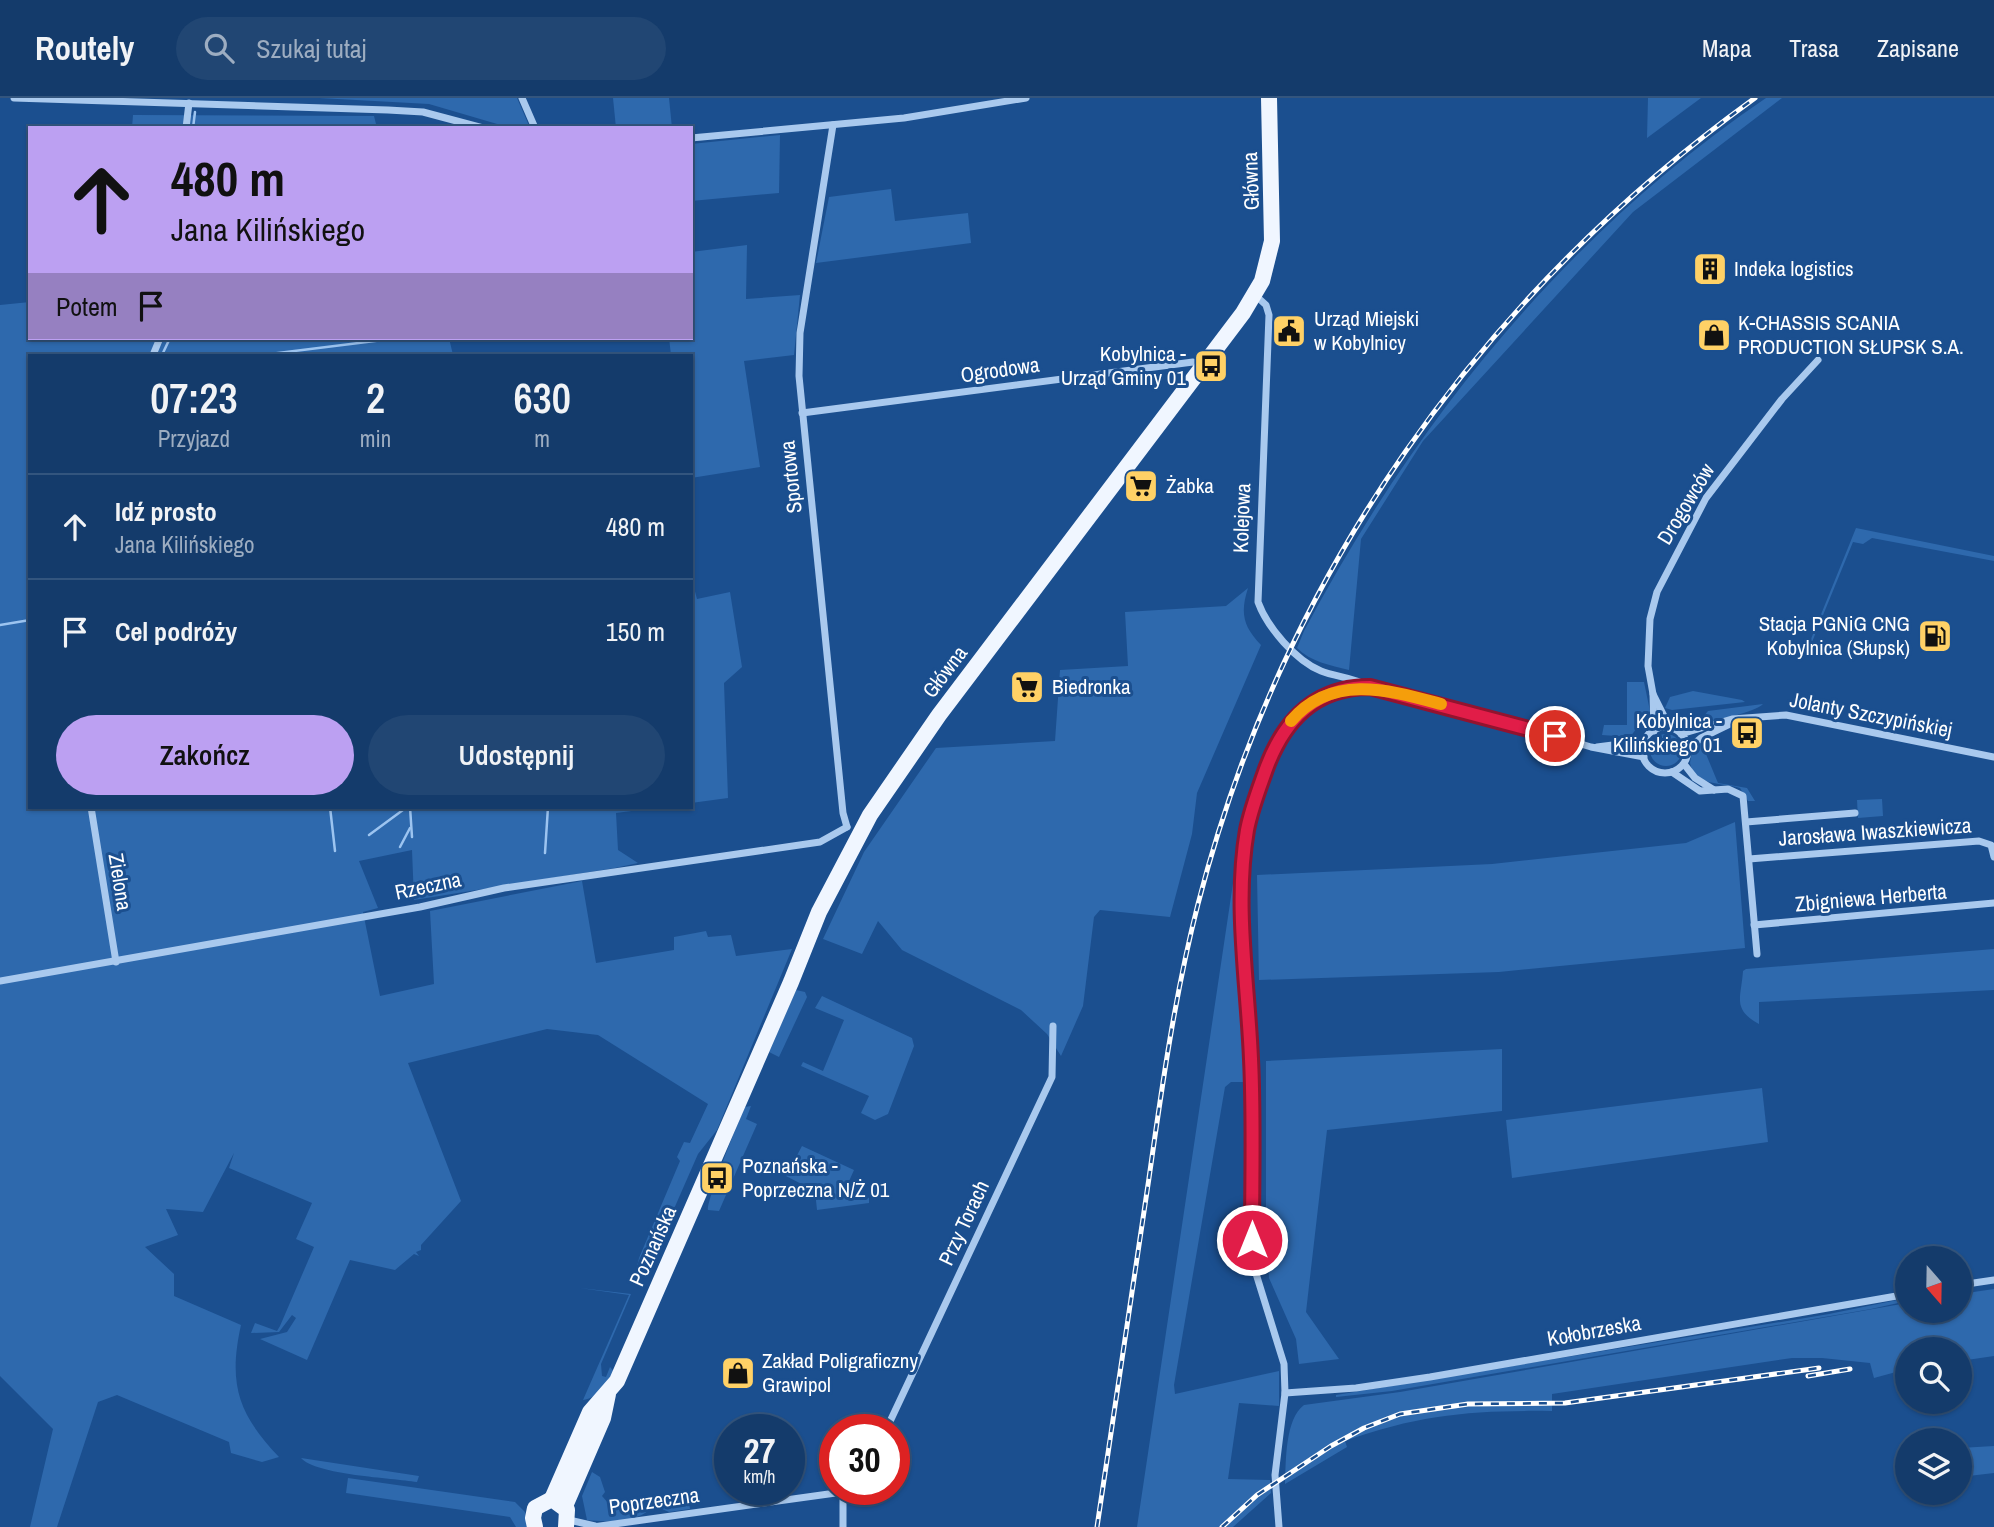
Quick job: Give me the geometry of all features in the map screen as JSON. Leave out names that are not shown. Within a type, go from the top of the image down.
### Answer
[{"type":"main road","name":"Główna","points":[[734,1113],[853,831],[1254,295],[1269,261],[1273,206],[1269,98]]},
{"type":"main road","name":"Poznańska","points":[[536,1527],[533,1518],[535,1508],[563,1513],[603,1418],[608,1394],[734,1113]]},
{"type":"street","points":[[14,98],[423,112],[476,126]]},
{"type":"street","points":[[522,98],[535,126]]},
{"type":"street","points":[[693,138],[946,113],[1026,98]]},
{"type":"street","points":[[186,126],[189,103]]},
{"type":"street","name":"Sportowa","points":[[833,125],[800,333],[799,376],[843,813],[853,831]]},
{"type":"street","name":"Kolejowa","points":[[1254,295],[1266,305],[1269,315],[1258,602],[1275,630],[1304,660],[1320,670],[1370,687]]},
{"type":"street","name":"Drogowców","points":[[1654,730],[1648,640],[1657,592],[1706,498],[1782,399],[1818,359]]},
{"type":"street","name":"Ogrodowa","points":[[802,413],[1193,362],[1202,365]]},
{"type":"street","points":[[1279,1527],[1275,1465],[1285,1393],[1281,1347],[1258,1287],[1253,1264],[1252,1080],[1244,940],[1245,841],[1268,765],[1289,724],[1322,697],[1344,690],[1370,687],[1644,757],[1656,771],[1672,772],[1692,788],[1706,792],[1736,790],[1743,796],[1756,954]]},
{"type":"street","name":"Drogowców","points":[[1653,694],[1670,728]]},
{"type":"street","name":"Jolanty Szczypińskiej","points":[[1681,734],[1741,718],[1793,716],[1994,757]]},
{"type":"street","name":"Jolanty Szczypińskiej","points":[[1688,749],[1694,742],[1741,718]]},
{"type":"street","points":[[1597,747],[1644,741],[1654,730],[1670,728],[1681,734],[1688,749],[1684,764],[1672,772]]},
{"type":"street","points":[[1644,741],[1644,757]]},
{"type":"street","points":[[1684,764],[1695,778],[1714,790]]},
{"type":"street","name":"Zielona","points":[[91,809],[116,962]]},
{"type":"street","points":[[1746,822],[1855,813]]},
{"type":"street","name":"Rzeczna","points":[[0,981],[116,962],[504,888],[820,842],[853,831]]},
{"type":"street","name":"Jarosława Iwaszkiewicza","points":[[1749,859],[1979,841],[1991,845],[1994,857]]},
{"type":"street","name":"Zbigniewa Herberta","points":[[1754,925],[1992,904]]},
{"type":"street","name":"Przy Torach","points":[[894,1414],[1052,1077],[1055,1059],[1053,1026]]},
{"type":"street","points":[[1972,1284],[1994,1280]]},
{"type":"street","name":"Kołobrzeska","points":[[1285,1393],[1356,1388],[1430,1377],[1895,1296]]},
{"type":"street","name":"Poprzeczna","points":[[563,1513],[594,1527],[819,1494]]},
{"type":"street","points":[[843,1527],[844,1505]]},
{"type":"shaded area","points":[[319,98],[517,98],[529,126],[504,126],[429,104]]},
{"type":"shaded area","points":[[613,98],[669,98],[672,126],[616,126]]},
{"type":"shaded area","points":[[1648,98],[1701,98],[1647,138]]},
{"type":"shaded area","points":[[1766,98],[1782,98],[1633,212],[1423,441],[1361,539],[1349,670],[1302,653],[1297,648],[1304,631],[1395,478],[1447,405],[1502,336],[1562,270],[1626,209],[1694,151]]},
{"type":"shaded area","points":[[133,115],[374,116],[376,126],[132,126]]},
{"type":"shaded area","points":[[780,135],[779,193],[693,201],[693,144]]},
{"type":"shaded area","points":[[891,189],[895,221],[968,213],[971,243],[816,263],[829,197]]},
{"type":"shaded area","points":[[747,245],[746,299],[800,295],[794,355],[744,361],[760,467],[693,478],[693,354],[671,354],[669,340],[693,340],[693,252]]},
{"type":"shaded area","points":[[28,302],[28,340],[449,340],[453,354],[28,354],[28,809],[647,809],[616,813],[618,850],[638,863],[615,868],[414,900],[412,850],[359,861],[378,908],[363,912],[380,996],[434,984],[430,911],[582,881],[596,963],[674,950],[674,937],[706,931],[708,937],[731,935],[736,956],[792,949],[717,1130],[698,1154],[645,1275],[636,1271],[639,1258],[680,1161],[677,1157],[684,1142],[690,1143],[708,1104],[598,1035],[547,1029],[408,1063],[461,1201],[421,1245],[421,1250],[416,1252],[419,1256],[414,1254],[395,1270],[350,1260],[307,1360],[260,1339],[287,1332],[296,1318],[292,1315],[279,1332],[251,1333],[255,1323],[277,1331],[280,1326],[314,1247],[296,1239],[312,1203],[229,1168],[234,1153],[203,1212],[166,1209],[178,1235],[145,1247],[174,1274],[174,1296],[241,1325],[236,1364],[240,1397],[254,1427],[279,1457],[262,1462],[231,1453],[229,1442],[117,1395],[98,1402],[57,1527],[30,1527],[53,1429],[0,1376],[0,305]]},
{"type":"shaded area","points":[[1856,528],[1994,556],[1994,561],[1872,538],[1863,544],[1853,542],[1812,642],[1813,654],[1807,650],[1809,644]]},
{"type":"shaded area","points":[[693,584],[697,599],[730,592],[742,667],[724,683],[728,798],[693,803]]},
{"type":"shaded area","points":[[1248,588],[1244,605],[1245,619],[1250,632],[1261,645],[1197,793],[1192,834],[1170,917],[1100,910],[1094,917],[1083,1006],[1061,1056],[1047,1034],[1021,1010],[902,950],[878,921],[862,954],[823,939],[864,852],[936,748],[1055,741],[1060,670],[1128,666],[1125,612],[1226,606]]},
{"type":"shaded area","points":[[1627,682],[1644,682],[1650,711],[1630,737],[1602,735],[1604,725],[1627,725]]},
{"type":"shaded area","points":[[1693,691],[1745,702],[1672,710],[1665,708],[1670,697]]},
{"type":"shaded area","points":[[1763,704],[1700,727],[1699,722],[1708,711]]},
{"type":"shaded area","points":[[1666,734],[1677,739],[1682,750],[1677,761],[1666,766],[1655,761],[1650,750],[1655,739]]},
{"type":"shaded area","points":[[1701,742],[1718,783],[1747,788],[1755,801],[1748,801],[1740,788],[1710,782],[1697,776],[1690,763],[1692,752]]},
{"type":"shaded area","points":[[1882,799],[1883,816],[1858,818],[1857,800]]},
{"type":"shaded area","points":[[1735,822],[1745,948],[1499,972],[1259,980],[1257,875],[1492,864],[1686,843]]},
{"type":"shaded area","points":[[1239,843],[1240,952],[1247,1088],[1244,1082],[1231,1082],[1225,1087],[1174,1385],[1175,1394],[1279,1371],[1279,1406],[1239,1403],[1228,1479],[1270,1480],[1271,1493],[1233,1527],[1137,1527]]},
{"type":"shaded area","points":[[1994,949],[1994,990],[1759,1002],[1759,1024],[1750,1019],[1740,1002],[1743,971],[1746,969]]},
{"type":"shaded area","points":[[796,990],[805,992],[807,997],[779,1057],[769,1052]]},
{"type":"shaded area","points":[[822,996],[912,1038],[914,1046],[888,1114],[875,1120],[861,1113],[869,1096],[801,1066],[803,1062],[823,1071],[844,1020],[815,1008]]},
{"type":"shaded area","points":[[1502,1049],[1502,1111],[1327,1130],[1306,1312],[1339,1359],[1299,1364],[1296,1339],[1269,1278],[1266,1234],[1266,1061]]},
{"type":"shaded area","points":[[1762,1088],[1768,1142],[1512,1178],[1506,1120]]},
{"type":"shaded area","points":[[751,1106],[746,1119],[757,1124],[719,1211],[708,1210],[717,1177],[736,1128],[745,1107]]},
{"type":"shaded area","points":[[802,1146],[854,1170],[846,1188],[869,1198],[869,1203],[817,1210],[815,1191],[786,1176]]},
{"type":"shaded area","points":[[580,1288],[631,1294],[601,1364],[602,1376],[606,1377],[610,1367],[616,1374],[597,1394],[583,1400],[629,1295]]},
{"type":"shaded area","points":[[1994,1289],[1994,1356],[1972,1359],[1972,1337],[1895,1337],[1895,1372],[1874,1378],[1870,1363],[1792,1358],[1552,1394],[1552,1411],[1447,1415],[1398,1425],[1345,1441],[1347,1447],[1285,1484],[1290,1430],[1298,1411],[1304,1405],[1400,1392],[1895,1305],[1895,1323],[1972,1323],[1972,1292]]},
{"type":"shaded area","points":[[1895,1300],[1895,1304],[1871,1309],[1392,1391],[1336,1397],[1336,1395],[1829,1314]]},
{"type":"shaded area","points":[[1994,1446],[1994,1473],[1972,1476],[1972,1447]]},
{"type":"shaded area","points":[[301,1458],[419,1476],[417,1482],[355,1475],[309,1464]]},
{"type":"shaded area","points":[[592,1472],[600,1477],[605,1492],[602,1496],[609,1504],[614,1500],[642,1501],[650,1504],[650,1509],[629,1519],[587,1520],[582,1496]]},
{"type":"shaded area","points":[[348,1478],[515,1502],[525,1512],[528,1527],[516,1527],[510,1517],[346,1493]]},
{"type":"shaded area","points":[[687,1493],[690,1509],[669,1512],[662,1509],[663,1498]]},
{"type":"waterway","points":[[193,126],[195,112]]},
{"type":"waterway","points":[[162,354],[169,340]]},
{"type":"waterway","points":[[270,354],[383,340]]},
{"type":"waterway","points":[[0,625],[28,620]]},
{"type":"waterway","points":[[330,809],[335,851]]},
{"type":"waterway","points":[[369,835],[404,809]]},
{"type":"waterway","points":[[410,809],[412,837]]},
{"type":"waterway","points":[[545,853],[548,809]]},
{"type":"waterway","points":[[400,847],[410,828]]},
{"type":"railway","points":[[1097,1527],[1164,1075],[1182,972],[1198,904],[1235,783],[1282,667],[1339,557],[1405,452],[1480,353],[1564,261],[1656,176],[1755,98]]},
{"type":"railway","points":[[1222,1527],[1257,1495],[1331,1446],[1364,1428],[1400,1414],[1468,1404],[1565,1403],[1819,1368]]},
{"type":"railway","points":[[1808,1376],[1850,1369]]},
{"type":"slow traffic","points":[[1291,721],[1304,708],[1322,697],[1358,687],[1383,689],[1441,704]]},
{"type":"place","name":"Indeka logistics","points":[[1710,269]]},
{"type":"place","name":"Urząd Miejski w Kobylnicy","points":[[1289,331]]},
{"type":"place","name":"K-CHASSIS SCANIA PRODUCTION SŁUPSK S.A.","points":[[1714,335]]},
{"type":"place","name":"Kobylnica - Urząd Gminy 01","points":[[1211,366]]},
{"type":"place","name":"Żabka","points":[[1141,486]]},
{"type":"place","name":"Stacja PGNiG CNG Kobylnica (Słupsk)","points":[[1935,636]]},
{"type":"place","name":"Biedronka","points":[[1027,687]]},
{"type":"place","name":"Kobylnica - Kilińskiego 01","points":[[1747,733]]},
{"type":"place","name":"Poznańska - Poprzeczna N/Ż 01","points":[[717,1178]]},
{"type":"place","name":"Zakład Poligraficzny Grawipol","points":[[738,1373]]},
{"type":"route","points":[[1252,1240],[1252,1080],[1245,982],[1244,856],[1251,813],[1282,734],[1296,715],[1322,697],[1333,692],[1370,687],[1428,700],[1555,736]]}]
